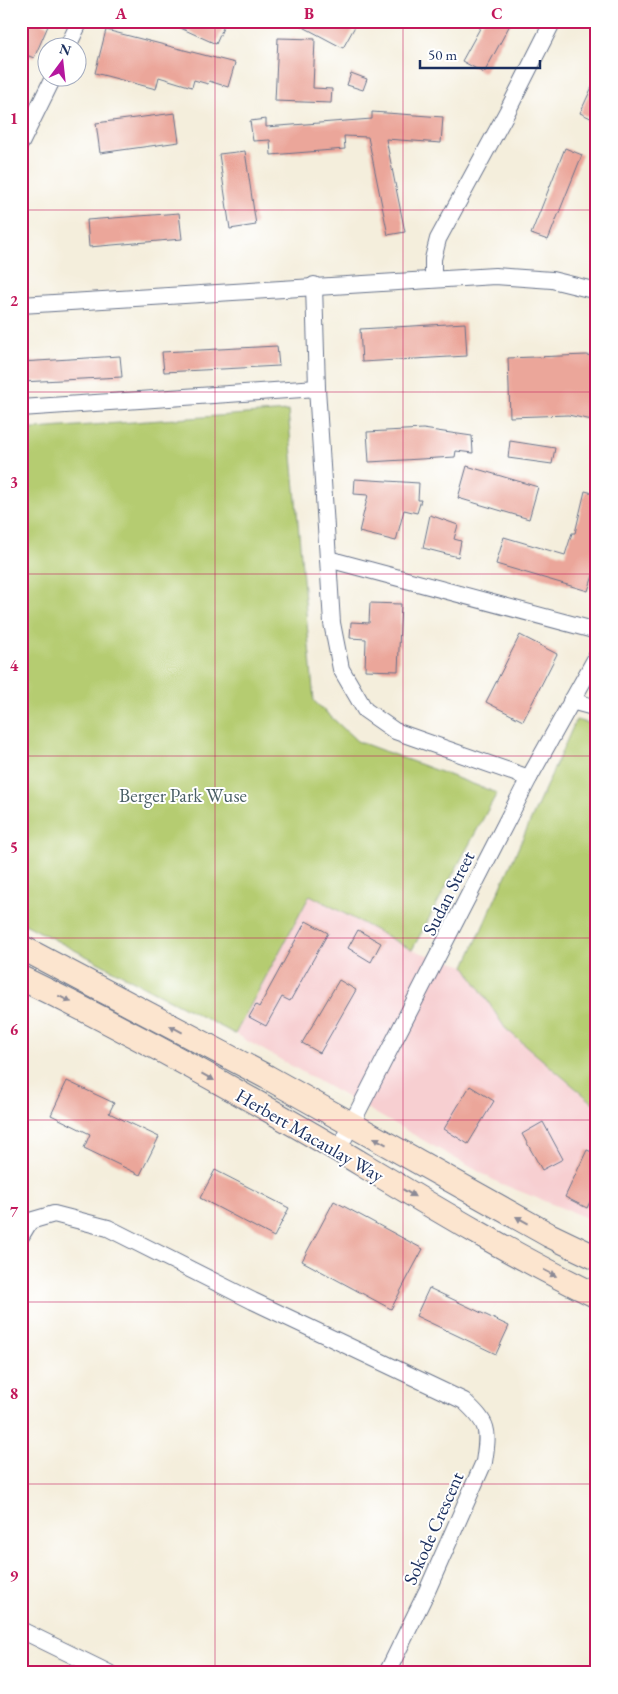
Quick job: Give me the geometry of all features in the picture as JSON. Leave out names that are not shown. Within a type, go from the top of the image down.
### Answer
[{"type":"main road","name":"Herbert Macaulay Way","points":[[21,946],[351,1124],[549,1236],[597,1258]]},
{"type":"main road","name":"Herbert Macaulay Way","points":[[21,978],[104,1018],[338,1150],[499,1247],[597,1296]]},
{"type":"street","points":[[72,38],[80,21]]},
{"type":"street","points":[[433,278],[433,259],[438,239],[507,112],[553,21]]},
{"type":"street","points":[[21,143],[47,88]]},
{"type":"street","points":[[21,305],[433,278],[495,276],[552,280],[597,291]]},
{"type":"street","points":[[314,286],[316,388],[332,624],[341,669],[365,710],[395,732],[529,778]]},
{"type":"street","points":[[21,408],[316,388]]},
{"type":"street","points":[[328,559],[597,631]]},
{"type":"street","name":"Sudan Street","points":[[338,1150],[529,778],[597,656]]},
{"type":"street","points":[[571,702],[597,708]]},
{"type":"street","name":"Sokode Crescent","points":[[21,1236],[30,1221],[54,1214],[108,1228],[253,1301],[464,1401],[483,1419],[488,1440],[484,1462],[427,1591],[387,1673]]},
{"type":"street","points":[[21,1630],[109,1673]]},
{"type":"shaded area","points":[[310,895],[412,950],[465,966],[505,1028],[591,1102],[597,1104],[597,1222],[499,1183],[235,1034]]},
{"type":"green space","name":"Berger Park Wuse","points":[[288,411],[314,701],[357,741],[497,793],[412,950],[310,895],[235,1034],[21,922],[21,430]]},
{"type":"green space","points":[[576,720],[597,725],[597,1104],[592,1102],[505,1028],[465,966]]},
{"type":"building","points":[[21,21],[37,21],[48,26],[43,38],[38,38],[38,49],[34,58],[21,53]]},
{"type":"building","points":[[165,21],[226,21],[216,44]]},
{"type":"building","points":[[292,21],[358,21],[343,48]]},
{"type":"building","points":[[484,21],[512,21],[484,73],[462,61]]},
{"type":"building","points":[[106,30],[235,63],[228,87],[209,81],[208,84],[194,80],[192,87],[159,77],[156,89],[95,73]]},
{"type":"building","points":[[278,38],[315,39],[313,88],[332,89],[331,103],[275,101]]},
{"type":"building","points":[[351,73],[367,79],[363,90],[347,85]]},
{"type":"building","points":[[597,76],[597,121],[580,113]]},
{"type":"building","points":[[372,112],[443,117],[441,143],[386,139],[405,232],[388,235],[368,137],[344,136],[345,149],[271,155],[270,140],[253,141],[250,121],[266,119],[266,127],[372,119]]},
{"type":"building","points":[[175,113],[179,142],[100,153],[96,123]]},
{"type":"building","points":[[565,148],[582,155],[548,240],[531,234]]},
{"type":"building","points":[[245,151],[256,225],[230,229],[219,154]]},
{"type":"building","points":[[179,213],[182,239],[89,247],[87,220]]},
{"type":"building","points":[[465,323],[467,356],[362,362],[360,329]]},
{"type":"building","points":[[277,346],[279,366],[164,372],[162,352]]},
{"type":"building","points":[[587,355],[597,357],[597,421],[568,415],[510,417],[508,358]]},
{"type":"building","points":[[120,356],[122,377],[21,382],[21,362]]},
{"type":"building","points":[[423,429],[472,436],[473,453],[456,451],[455,457],[369,462],[367,432]]},
{"type":"building","points":[[510,441],[555,448],[552,464],[508,458]]},
{"type":"building","points":[[467,466],[538,487],[529,519],[458,498]]},
{"type":"building","points":[[355,479],[419,483],[418,500],[421,500],[417,513],[404,510],[396,541],[359,532],[368,495],[354,494]]},
{"type":"building","points":[[585,491],[597,494],[597,563],[588,591],[496,564],[504,537],[565,555],[572,533],[575,533]]},
{"type":"building","points":[[430,515],[458,525],[454,539],[461,541],[458,557],[423,548]]},
{"type":"building","points":[[370,603],[401,604],[398,671],[365,670],[366,639],[350,638],[351,622],[369,623]]},
{"type":"building","points":[[520,635],[557,654],[523,721],[486,702]]},
{"type":"building","points":[[306,921],[328,933],[290,1001],[282,997],[266,1026],[249,1017],[256,1005],[259,1007]]},
{"type":"building","points":[[358,930],[381,943],[371,962],[348,948]]},
{"type":"building","points":[[339,980],[356,990],[320,1053],[302,1043]]},
{"type":"building","points":[[67,1081],[114,1103],[109,1113],[159,1137],[140,1175],[84,1148],[90,1134],[51,1115]]},
{"type":"building","points":[[470,1086],[494,1101],[468,1144],[444,1129]]},
{"type":"building","points":[[543,1122],[563,1159],[542,1170],[522,1134]]},
{"type":"building","points":[[587,1150],[597,1154],[597,1188],[587,1208],[565,1197]]},
{"type":"building","points":[[215,1170],[289,1208],[274,1237],[200,1198]]},
{"type":"building","points":[[334,1201],[423,1249],[391,1309],[302,1261]]},
{"type":"building","points":[[429,1288],[509,1326],[496,1354],[416,1316]]}]
